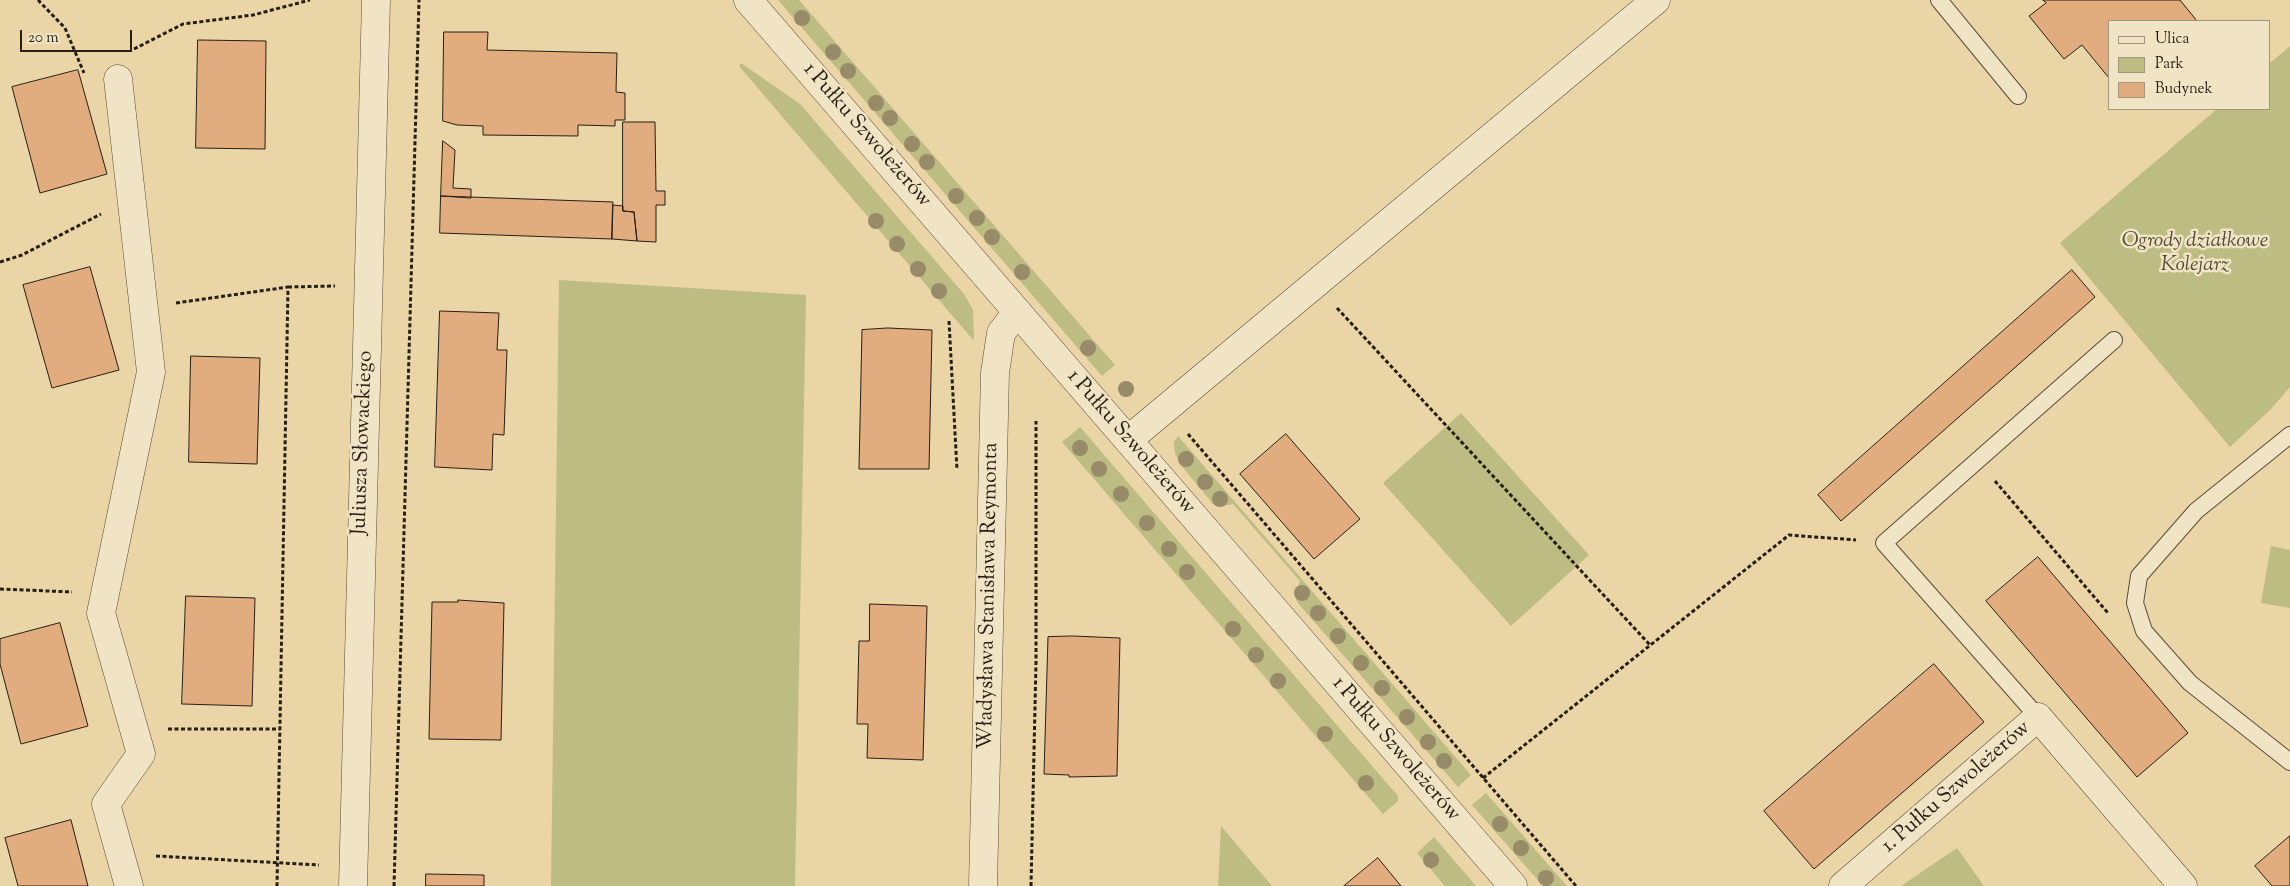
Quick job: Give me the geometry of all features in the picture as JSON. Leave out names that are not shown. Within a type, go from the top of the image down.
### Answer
[{"type":"street","name":"Juliusza Słowackiego","points":[[353,886],[376,0]]},
{"type":"street","name":"1 Pułku Szwoleżerów","points":[[748,0],[1513,886]]},
{"type":"street","points":[[1128,440],[1656,0]]},
{"type":"street","points":[[118,79],[151,372],[101,614],[141,754],[106,804],[129,886]]},
{"type":"street","name":"Władysława Stanisława Reymonta","points":[[983,886],[995,373],[1001,333],[1017,312]]},
{"type":"street","name":"1. Pułku Szwoleżerów","points":[[1843,886],[2038,717],[2183,886]]},
{"type":"lane","points":[[1939,0],[2018,96]]},
{"type":"lane","points":[[2038,717],[1884,542],[2114,340]]},
{"type":"lane","points":[[2290,435],[2196,511],[2138,576],[2135,603],[2144,632],[2190,683],[2290,762]]},
{"type":"path","points":[[38,0],[65,28],[92,90],[118,79],[132,50],[183,24],[253,15],[310,0]]},
{"type":"path","points":[[394,886],[419,0]]},
{"type":"path","points":[[0,262],[22,255],[94,215],[133,206]]},
{"type":"path","points":[[144,308],[288,287],[344,286]]},
{"type":"path","points":[[277,886],[288,287]]},
{"type":"path","points":[[1334,306],[1650,645]]},
{"type":"path","points":[[1166,409],[1576,886]]},
{"type":"path","points":[[1031,886],[1036,662],[1036,421]]},
{"type":"path","points":[[1991,477],[2111,617]]},
{"type":"path","points":[[1483,778],[1789,535],[1884,542]]},
{"type":"path","points":[[0,589],[105,593]]},
{"type":"path","points":[[134,729],[280,729]]},
{"type":"path","points":[[120,854],[326,865]]},
{"type":"green space","points":[[778,0],[799,0],[1115,365],[1102,376]]},
{"type":"green space","name":"Ogrody działkowe Kolejarz","points":[[2290,46],[2290,387],[2271,409],[2230,447],[2060,243],[2216,110],[2270,110],[2270,63]]},
{"type":"green space","points":[[741,63],[800,104],[964,294],[973,310],[974,341],[739,66]]},
{"type":"green space","points":[[559,280],[806,295],[795,886],[551,886]]},
{"type":"green space","points":[[1461,413],[1589,555],[1511,626],[1383,483]]},
{"type":"green space","points":[[1080,427],[1398,796],[1398,801],[1383,814],[1062,442]]},
{"type":"green space","points":[[1178,436],[1471,775],[1458,787],[1297,602],[1295,594],[1300,581],[1233,504],[1221,506],[1213,504],[1180,464],[1175,453],[1174,442]]},
{"type":"green space","points":[[2271,546],[2290,550],[2290,608],[2261,603]]},
{"type":"green space","points":[[1486,793],[1567,886],[1543,886],[1472,805]]},
{"type":"green space","points":[[1221,826],[1272,886],[1218,886]]},
{"type":"green space","points":[[1434,837],[1476,886],[1445,886],[1417,853]]},
{"type":"green space","points":[[1957,848],[1984,886],[1901,886]]},
{"type":"building","points":[[2043,0],[2180,0],[2196,20],[2108,20],[2108,77],[2082,45],[2064,59],[2029,16],[2046,3]]},
{"type":"building","points":[[444,32],[488,32],[487,50],[617,53],[616,92],[625,93],[625,120],[615,120],[615,126],[578,125],[578,136],[483,135],[483,126],[457,125],[443,121]]},
{"type":"building","points":[[198,40],[266,41],[265,149],[196,148]]},
{"type":"building","points":[[78,70],[107,174],[40,193],[12,87]]},
{"type":"building","points":[[623,122],[655,122],[656,191],[665,191],[665,205],[656,205],[656,242],[637,241],[634,212],[623,211]]},
{"type":"building","points":[[443,141],[455,150],[453,188],[471,189],[471,198],[441,196]]},
{"type":"building","points":[[441,196],[613,202],[612,239],[440,233]]},
{"type":"building","points":[[613,205],[623,206],[623,211],[634,212],[637,241],[612,239]]},
{"type":"building","points":[[90,267],[119,370],[52,388],[23,285]]},
{"type":"building","points":[[2072,270],[2095,297],[1841,521],[1818,495]]},
{"type":"building","points":[[440,311],[499,313],[497,350],[507,350],[504,435],[493,434],[492,470],[435,467]]},
{"type":"building","points":[[888,328],[932,330],[929,469],[859,469],[862,330]]},
{"type":"building","points":[[191,356],[260,358],[257,464],[189,462]]},
{"type":"building","points":[[1286,434],[1360,519],[1314,559],[1240,474]]},
{"type":"building","points":[[2038,557],[2188,733],[2137,777],[1986,601]]},
{"type":"building","points":[[186,596],[255,598],[252,706],[182,704]]},
{"type":"building","points":[[458,600],[504,603],[501,740],[429,739],[432,602],[458,602]]},
{"type":"building","points":[[870,604],[927,606],[923,760],[867,758],[868,724],[857,724],[859,641],[869,641]]},
{"type":"building","points":[[60,623],[88,726],[21,744],[0,664],[0,639]]},
{"type":"building","points":[[1048,637],[1120,638],[1117,776],[1069,777],[1069,775],[1044,774]]},
{"type":"building","points":[[1934,664],[1984,722],[1814,869],[1764,811]]},
{"type":"building","points":[[71,820],[88,886],[18,886],[5,838]]},
{"type":"building","points":[[2290,836],[2290,886],[2272,886],[2255,866]]},
{"type":"building","points":[[1378,858],[1401,886],[1344,886]]},
{"type":"building","points":[[426,874],[484,875],[484,886],[426,886]]}]
